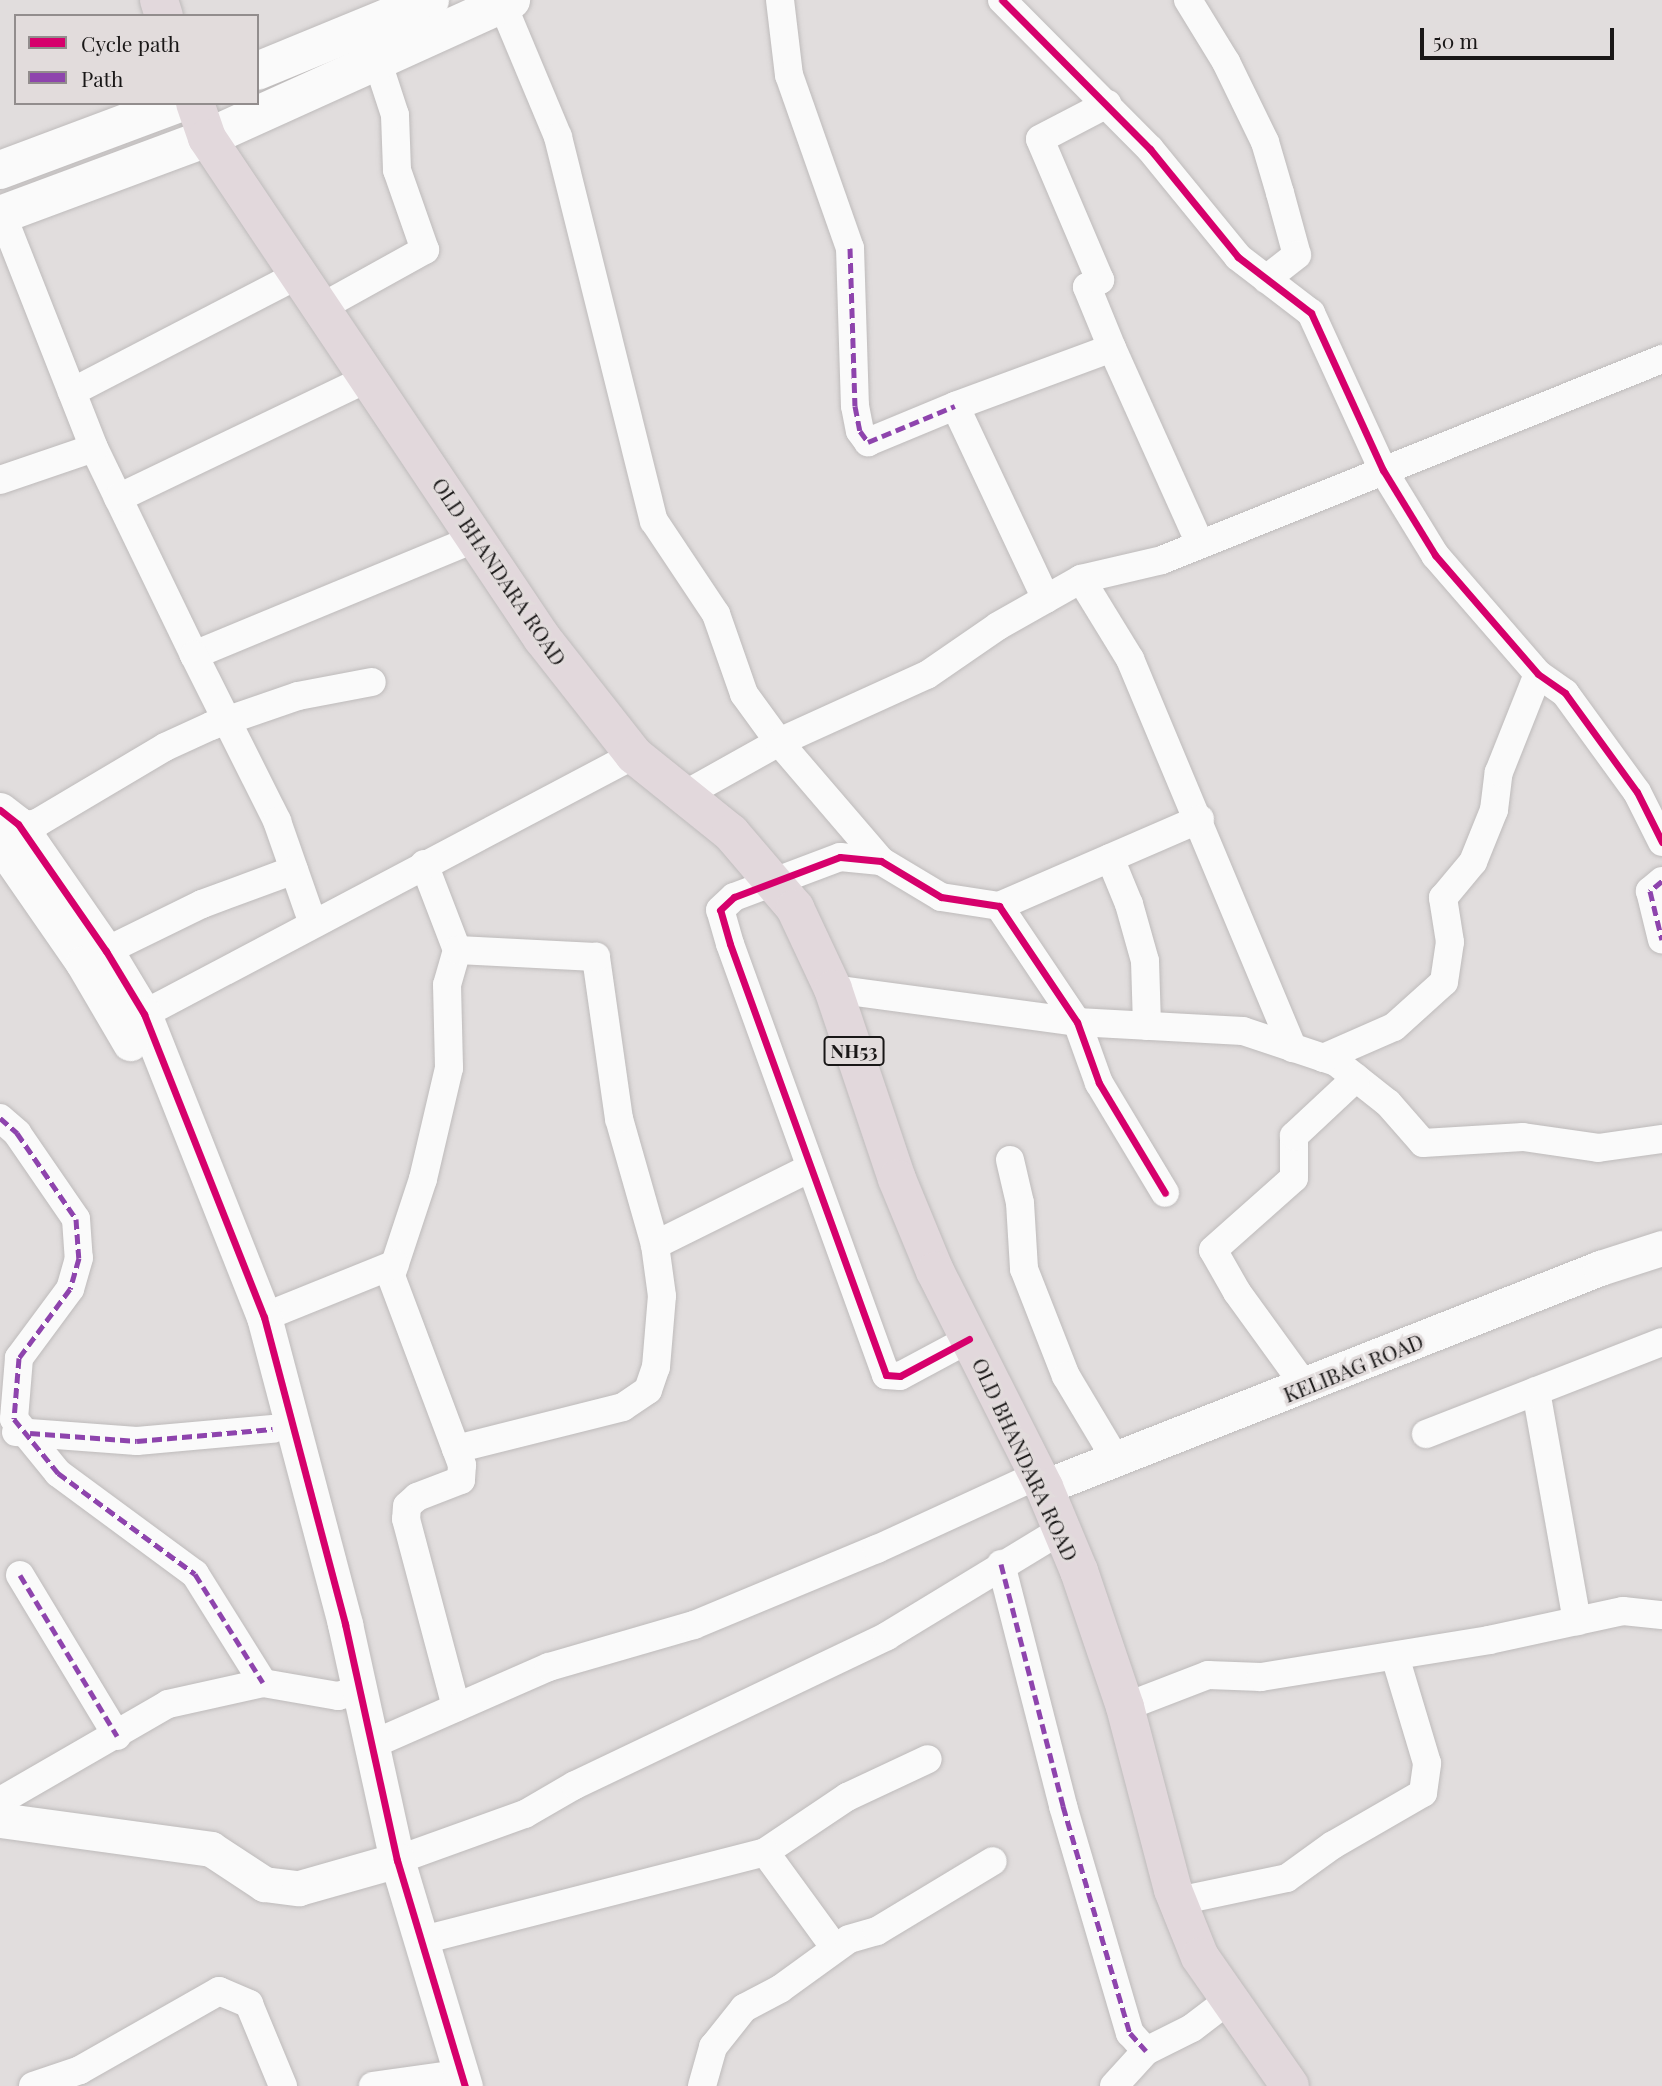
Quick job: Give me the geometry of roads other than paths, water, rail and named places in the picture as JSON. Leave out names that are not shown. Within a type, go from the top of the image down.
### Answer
[{"type":"highway","name":"OLD BHANDARA ROAD","points":[[201,121],[542,638],[634,755],[686,794],[731,833],[795,908],[833,989],[897,1179],[969,1339],[1063,1529],[1125,1707],[1178,1901],[1200,1956],[1290,2086]]},
{"type":"main road","points":[[259,70],[377,10],[430,0]]},
{"type":"main road","points":[[259,101],[377,60],[507,2]]},
{"type":"main road","points":[[0,170],[174,105]]},
{"type":"main road","points":[[1,214],[201,121],[247,105]]},
{"type":"street","points":[[780,0],[789,75],[850,248],[855,406],[860,431],[869,442],[954,406],[1112,348]]},
{"type":"street","points":[[1002,0],[1107,104],[1238,257],[1311,313],[1382,470],[1435,555],[1538,674],[1565,693],[1637,792],[1662,842]]},
{"type":"street","points":[[1188,0],[1226,62],[1265,142],[1287,218],[1297,255],[1266,279]]},
{"type":"street","points":[[507,2],[558,137],[653,521],[716,614],[744,694],[779,742],[881,861],[941,897],[999,906],[1200,819]]},
{"type":"street","points":[[322,307],[425,250],[397,170],[395,115],[377,60]]},
{"type":"street","points":[[1107,104],[1040,139],[1100,280],[1087,287],[1200,544]]},
{"type":"street","points":[[1,214],[94,448],[194,655],[230,720],[294,870],[313,923]]},
{"type":"street","points":[[72,392],[300,274]]},
{"type":"street","points":[[686,794],[779,742],[927,675],[1081,579],[1162,560],[1662,359]]},
{"type":"street","points":[[118,498],[370,377]]},
{"type":"street","points":[[954,406],[1046,599]]},
{"type":"street","points":[[0,481],[94,448]]},
{"type":"street","points":[[194,655],[476,537]]},
{"type":"street","points":[[1081,579],[1130,659],[1200,819],[1293,1048]]},
{"type":"street","points":[[1323,1058],[1394,1027],[1444,982],[1450,942],[1443,898],[1473,862],[1494,810],[1499,772],[1538,674]]},
{"type":"street","points":[[372,682],[298,696],[230,720],[165,747],[37,823],[4,827],[95,957],[134,1020],[252,1320],[348,1693],[359,1748],[412,1944],[454,2080],[373,2086]]},
{"type":"street","points":[[134,1020],[634,755]]},
{"type":"street","points":[[881,861],[840,858],[734,897],[720,911],[886,1375],[900,1376],[969,1339]]},
{"type":"street","points":[[1110,858],[1129,904],[1145,961],[1147,1026]]},
{"type":"street","points":[[424,864],[457,950],[447,985],[449,1068],[423,1179],[391,1276],[456,1449],[461,1480],[417,1497],[407,1506],[406,1520],[456,1707]]},
{"type":"street","points":[[95,957],[202,904],[294,870]]},
{"type":"street","points":[[1662,881],[1650,891],[1662,940]]},
{"type":"street","points":[[999,906],[1077,1022],[1099,1083],[1165,1193]]},
{"type":"street","points":[[456,1449],[623,1407],[648,1390],[656,1367],[662,1296],[655,1245],[638,1199],[619,1119],[596,957],[457,950]]},
{"type":"street","points":[[833,989],[1077,1022],[1243,1031],[1323,1058],[1356,1078],[1388,1103],[1423,1143],[1524,1137],[1598,1148],[1662,1139]]},
{"type":"street","points":[[1305,1386],[1237,1292],[1213,1250],[1294,1178],[1294,1136],[1356,1078]]},
{"type":"street","points":[[0,1118],[17,1133],[76,1219],[79,1258],[70,1289],[19,1358],[14,1419],[30,1433],[58,1473],[195,1574],[263,1683]]},
{"type":"street","points":[[1010,1160],[1020,1203],[1024,1269],[1066,1376],[1116,1460]]},
{"type":"street","points":[[655,1245],[810,1168]]},
{"type":"street","name":"KELIBAG ROAD","points":[[1041,1481],[1116,1460],[1600,1268],[1662,1248]]},
{"type":"street","points":[[252,1320],[395,1264]]},
{"type":"street","points":[[252,1320],[272,1429],[348,1693]]},
{"type":"street","points":[[1426,1434],[1662,1342]]},
{"type":"street","points":[[1536,1391],[1577,1621]]},
{"type":"street","points":[[0,1429],[137,1441],[272,1429]]},
{"type":"street","points":[[359,1748],[549,1667],[694,1625],[1041,1481]]},
{"type":"street","points":[[0,1820],[211,1849],[264,1884],[299,1888],[390,1863],[525,1814],[575,1785],[887,1636],[1001,1564],[1063,1529]]},
{"type":"street","points":[[1001,1564],[1063,1806],[1130,2033],[1146,2050]]},
{"type":"street","points":[[20,1575],[117,1736]]},
{"type":"street","points":[[1125,1707],[1208,1675],[1261,1677],[1395,1656],[1623,1611],[1662,1615]]},
{"type":"street","points":[[1178,1901],[1287,1878],[1334,1845],[1423,1793],[1427,1763],[1395,1656]]},
{"type":"street","points":[[0,1801],[117,1736],[168,1704],[263,1683],[348,1693]]},
{"type":"street","points":[[412,1944],[765,1852],[847,1797],[928,1759]]},
{"type":"street","points":[[765,1852],[835,1948]]},
{"type":"street","points":[[702,2086],[713,2047],[744,2008],[780,1989],[835,1948],[877,1931],[993,1861]]},
{"type":"street","points":[[33,2086],[80,2070],[219,1991],[249,2004],[283,2086]]},
{"type":"street","points":[[1120,2084],[1146,2050],[1192,2028],[1230,1999]]}]
